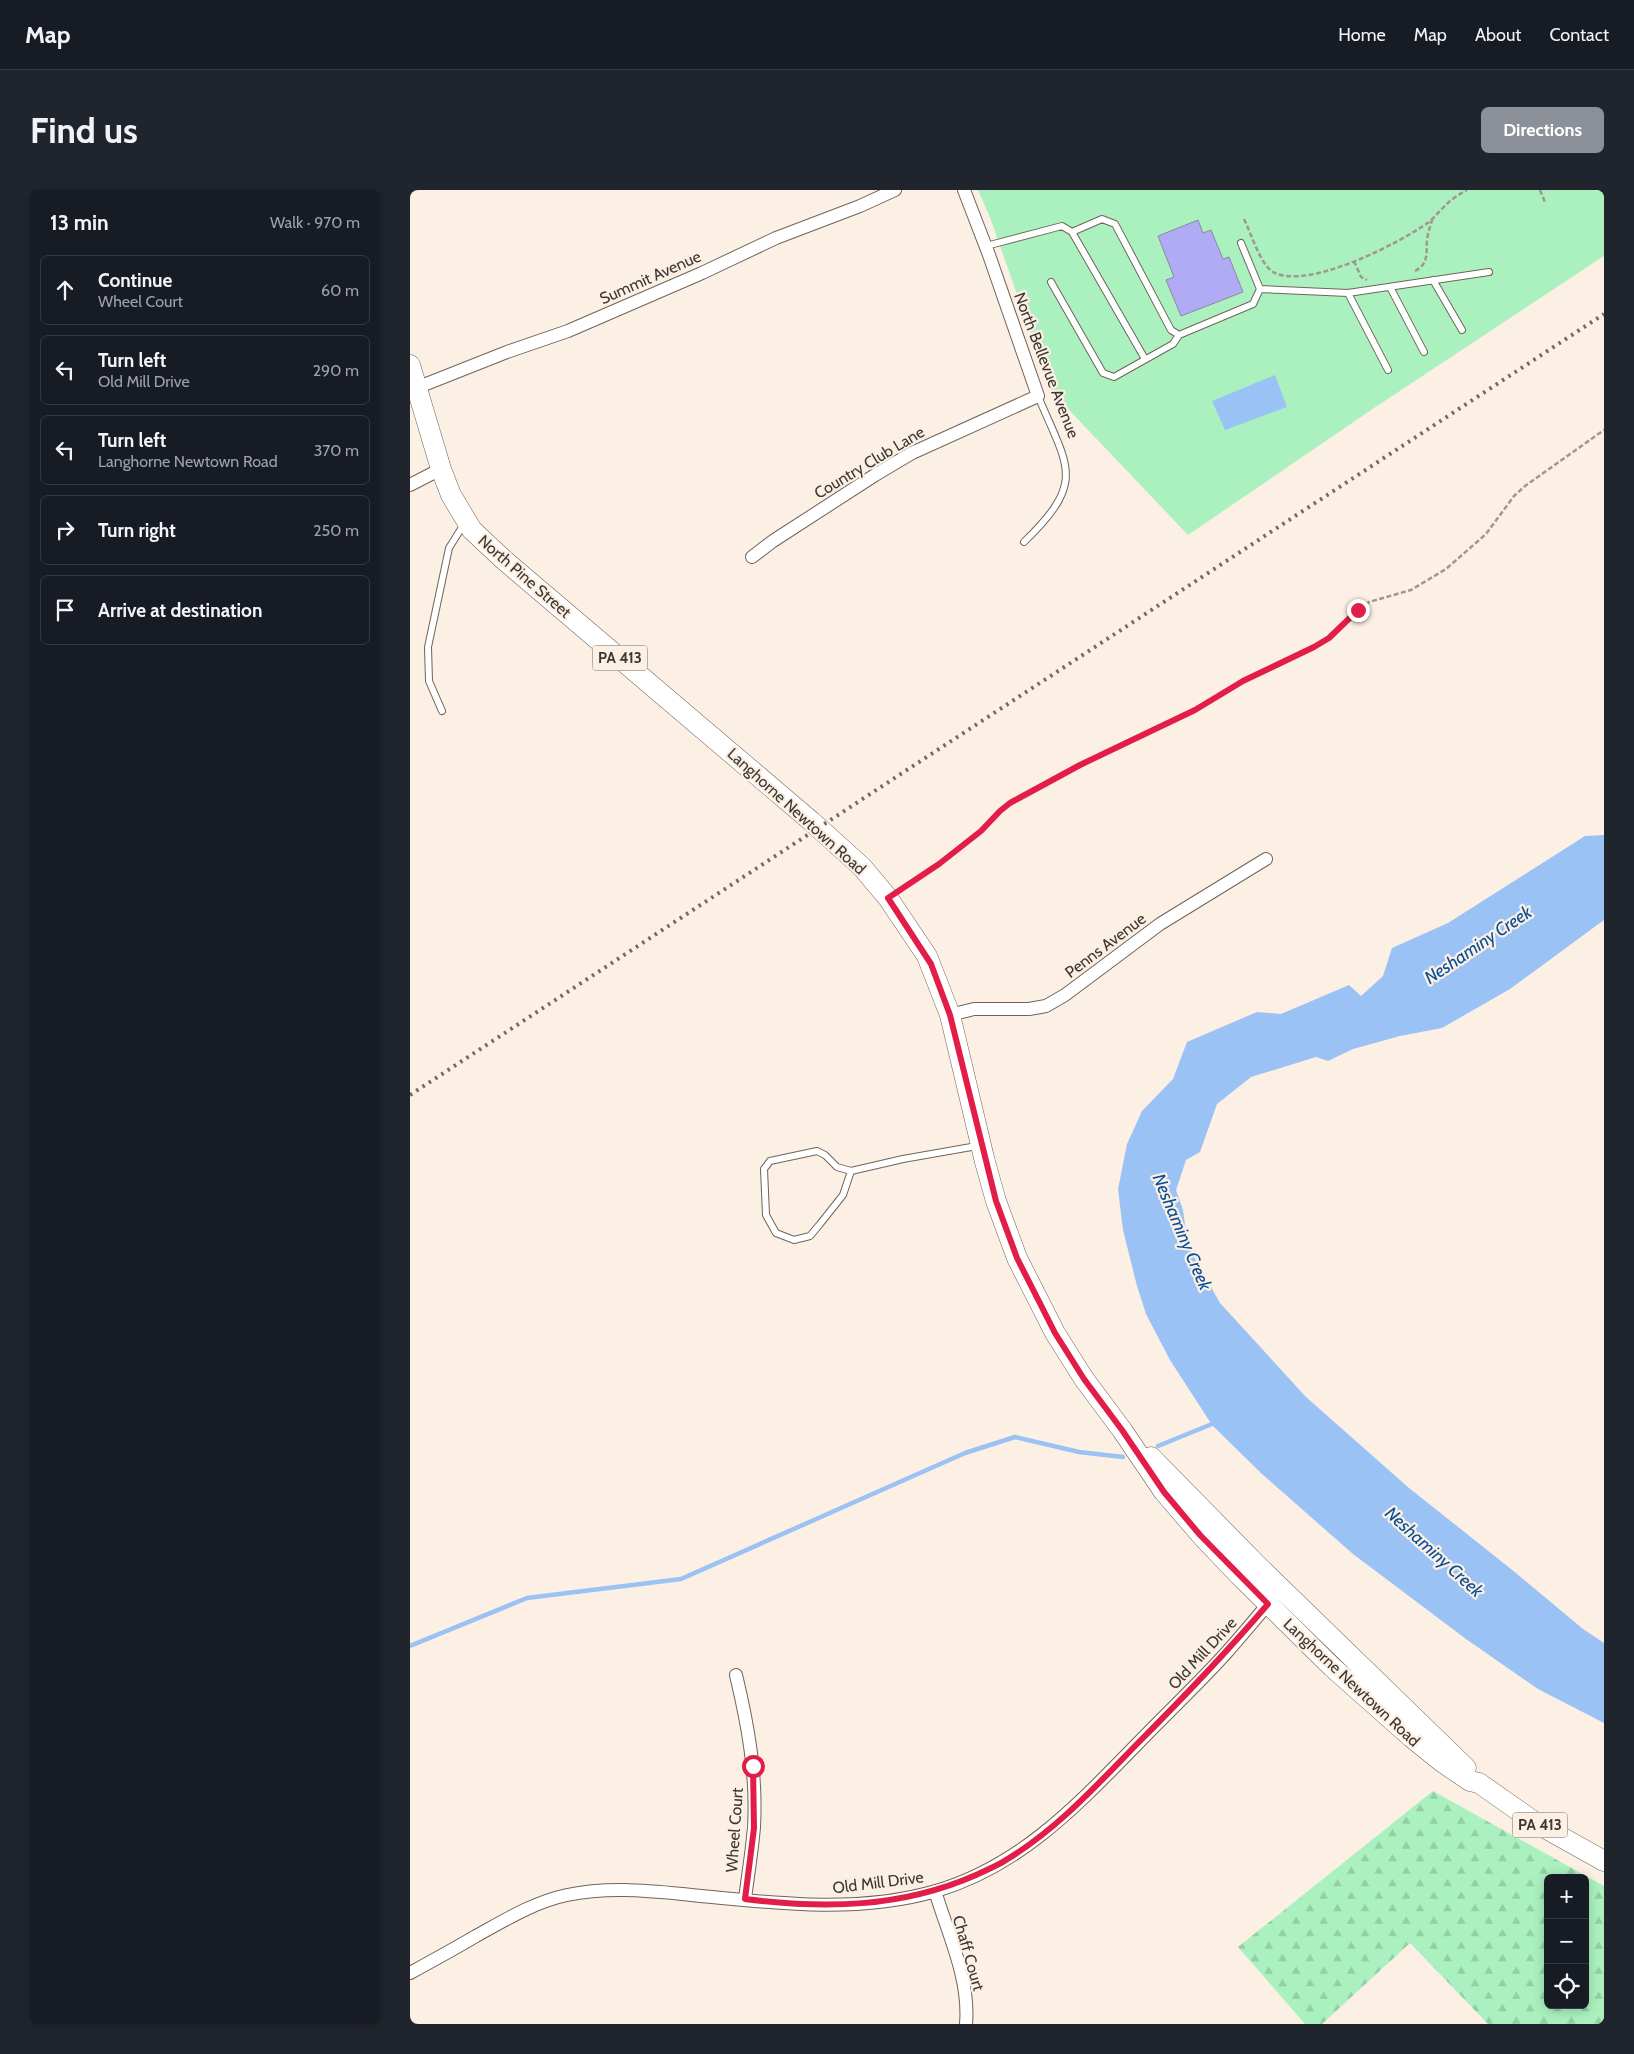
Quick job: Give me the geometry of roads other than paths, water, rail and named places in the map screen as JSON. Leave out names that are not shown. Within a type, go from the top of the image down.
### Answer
[{"type":"main road","name":"North Pine Street","points":[[410,365],[441,469],[451,495],[465,521],[504,560],[713,736]]},
{"type":"main road","name":"Langhorne Newtown Road","points":[[713,736],[862,867],[888,898],[927,956],[950,1015],[996,1201],[1017,1258],[1055,1333],[1084,1379],[1122,1430],[1164,1492],[1200,1535],[1274,1596],[1332,1667],[1411,1737],[1442,1762],[1470,1781],[1479,1783],[1536,1823],[1604,1861]]},
{"type":"street","name":"Summit Avenue","points":[[416,388],[507,352],[568,331],[702,273],[776,238],[860,206],[895,190]]},
{"type":"street","name":"North Bellevue Avenue","points":[[964,190],[986,246],[1038,396]]},
{"type":"street","name":"Country Club Lane","points":[[752,557],[874,475],[912,453],[1038,396]]},
{"type":"street","points":[[410,485],[441,469]]},
{"type":"street","name":"Penns Avenue","points":[[950,1015],[974,1009],[1029,1009],[1046,1006],[1065,995],[1160,924],[1266,859]]},
{"type":"street","name":"Old Mill Drive","points":[[410,1973],[519,1911],[565,1895],[623,1889],[796,1905],[842,1904],[889,1900],[934,1891],[1005,1861],[1042,1836],[1080,1802],[1227,1652],[1274,1596]]},
{"type":"street","name":"Wheel Court","points":[[736,1675],[746,1714],[753,1766],[754,1828],[745,1899]]},
{"type":"street","name":"Chaff Court","points":[[934,1891],[962,1978],[966,2000],[966,2024]]},
{"type":"lane","points":[[1072,232],[1102,219],[1115,224],[1171,330],[1179,335]]},
{"type":"lane","points":[[986,246],[1062,226],[1072,232],[1145,359]]},
{"type":"lane","points":[[1051,282],[1103,373],[1114,377],[1173,344],[1179,335],[1253,304],[1260,289],[1241,243]]},
{"type":"lane","points":[[1260,289],[1348,293],[1489,272]]},
{"type":"lane","points":[[1433,280],[1462,330]]},
{"type":"lane","points":[[1390,286],[1424,352]]},
{"type":"lane","points":[[1348,293],[1388,370]]},
{"type":"lane","name":"North Bellevue Avenue","points":[[1024,542],[1057,506],[1063,494],[1067,477],[1066,463],[1061,449],[1038,396]]},
{"type":"lane","points":[[442,711],[429,681],[428,647],[449,548],[465,521]]},
{"type":"lane","points":[[851,1171],[843,1195],[810,1236],[794,1240],[776,1233],[766,1215],[764,1192],[764,1169],[770,1160],[817,1151],[825,1155],[837,1167],[851,1171],[903,1159],[981,1145]]},
{"type":"water","points":[[1275,375],[1287,407],[1225,430],[1212,401]]},
{"type":"water","name":"Neshaminy Creek","points":[[1604,835],[1604,920],[1510,989],[1442,1028],[1400,1036],[1353,1049],[1328,1061],[1316,1057],[1251,1077],[1217,1104],[1200,1152],[1186,1160],[1176,1190],[1183,1210],[1188,1246],[1220,1303],[1306,1397],[1409,1488],[1583,1629],[1604,1643],[1604,1723],[1538,1689],[1466,1639],[1353,1554],[1262,1474],[1212,1425],[1170,1360],[1146,1314],[1123,1230],[1118,1189],[1127,1144],[1142,1111],[1173,1079],[1187,1042],[1257,1012],[1281,1014],[1349,985],[1361,996],[1383,976],[1392,948],[1448,923],[1585,836]]},
{"type":"waterway","points":[[1158,1446],[1217,1422]]},
{"type":"waterway","points":[[410,1646],[527,1598],[681,1579],[965,1453],[1015,1437],[1079,1452],[1123,1457]]},
{"type":"railway","points":[[410,1095],[1604,314]]}]
